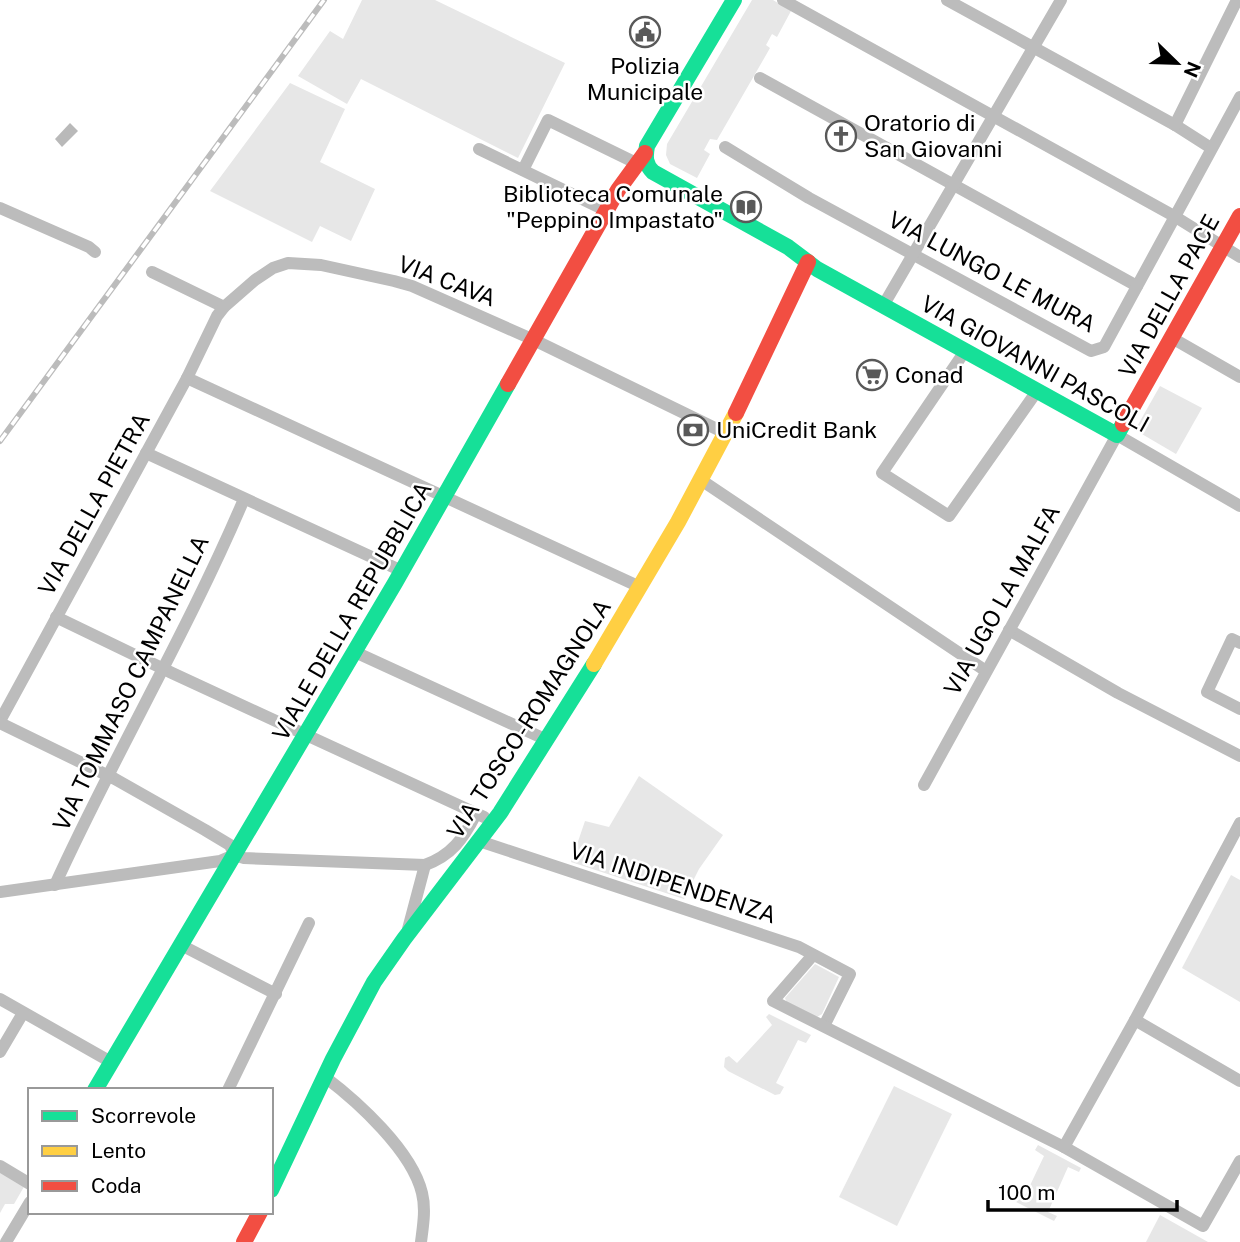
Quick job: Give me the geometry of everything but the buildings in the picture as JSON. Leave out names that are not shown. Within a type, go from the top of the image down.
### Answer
[{"type":"main road","name":"VIALE DELLA REPUBBLICA","points":[[96,1088],[355,652],[607,211],[734,0]]},
{"type":"main road","name":"VIA GIOVANNI PASCOLI","points":[[641,158],[653,172],[788,247],[808,262],[883,306],[1117,435]]},
{"type":"main road","name":"VIA DELLA PACE","points":[[1117,435],[1240,216]]},
{"type":"main road","name":"VIA TOSCO-ROMAGNOLA","points":[[273,1186],[374,982],[494,822],[640,587],[701,480],[808,262]]},
{"type":"main road","points":[[244,1242],[259,1214]]},
{"type":"street","points":[[783,0],[1174,216],[1240,257]]},
{"type":"street","points":[[883,306],[1061,0]]},
{"type":"street","points":[[1175,125],[1237,0]]},
{"type":"street","points":[[951,2],[1175,125],[1211,148]]},
{"type":"street","points":[[760,78],[1137,286]]},
{"type":"street","name":"VIA LUNGO LE MURA","points":[[725,146],[809,198],[1091,351],[1104,347],[1240,97]]},
{"type":"street","points":[[523,170],[548,120],[641,158]]},
{"type":"street","points":[[479,149],[607,211]]},
{"type":"street","points":[[0,208],[95,252]]},
{"type":"street","name":"VIA CAVA","points":[[223,307],[269,270],[288,263],[321,265],[412,286],[534,340],[725,433]]},
{"type":"street","points":[[152,272],[223,307]]},
{"type":"street","name":"VIA DELLA PIETRA","points":[[0,722],[223,307]]},
{"type":"street","points":[[1172,338],[1240,377]]},
{"type":"street","points":[[965,351],[882,473],[949,516],[1037,391]]},
{"type":"street","points":[[187,378],[640,587]]},
{"type":"street","name":"VIA GIOVANNI PASCOLI","points":[[1117,435],[1240,506]]},
{"type":"street","name":"VIA UGO LA MALFA","points":[[924,785],[1117,435]]},
{"type":"street","points":[[146,453],[402,571]]},
{"type":"street","points":[[701,480],[986,671]]},
{"type":"street","name":"VIA TOMMASO CAMPANELLA","points":[[55,885],[107,775],[164,669],[244,499]]},
{"type":"street","points":[[56,617],[494,822]]},
{"type":"street","points":[[1009,630],[1118,693],[1240,756]]},
{"type":"street","points":[[1240,643],[1232,639],[1207,692],[1240,709]]},
{"type":"street","points":[[355,652],[547,740]]},
{"type":"street","points":[[0,722],[107,775],[230,845],[234,855]]},
{"type":"street","points":[[0,892],[220,861],[234,855],[244,858],[425,865],[448,855],[457,846],[476,814]]},
{"type":"street","points":[[1063,1147],[1135,1020],[1240,823]]},
{"type":"street","name":"VIA INDIPENDENZA","points":[[479,841],[799,947],[850,974],[824,1026]]},
{"type":"street","points":[[406,936],[425,865]]},
{"type":"street","points":[[229,1088],[309,923]]},
{"type":"street","points":[[181,945],[276,995]]},
{"type":"street","points":[[813,955],[773,1001],[1063,1147],[1203,1226],[1240,1161]]},
{"type":"street","points":[[0,999],[111,1062]]},
{"type":"street","points":[[0,1052],[23,1013]]},
{"type":"street","points":[[1135,1020],[1240,1081]]},
{"type":"street","points":[[325,1077],[371,1117],[416,1177],[424,1202],[421,1242]]},
{"type":"street","points":[[0,1166],[28,1183]]},
{"type":"street","points":[[6,1242],[28,1205]]},
{"type":"shaded area","points":[[362,0],[435,0],[565,63],[518,158],[361,79],[347,104],[298,76],[330,31],[343,39]]},
{"type":"shaded area","points":[[752,0],[773,0],[791,11],[777,37],[772,34],[766,45],[770,48],[717,140],[710,139],[704,150],[710,154],[697,178],[670,164],[666,155],[667,144]]},
{"type":"shaded area","points":[[290,83],[345,109],[320,162],[375,189],[351,241],[320,226],[312,242],[210,191]]},
{"type":"shaded area","points":[[70,123],[78,131],[62,147],[55,139]]},
{"type":"shaded area","points":[[1160,386],[1202,408],[1176,454],[1135,430]]},
{"type":"shaded area","points":[[639,776],[723,835],[699,869],[684,899],[571,862],[585,821],[609,827]]},
{"type":"shaded area","points":[[1231,875],[1240,880],[1240,1002],[1182,968]]},
{"type":"shaded area","points":[[815,964],[839,977],[822,1014],[817,1017],[787,1003],[785,998]]},
{"type":"shaded area","points":[[769,1014],[811,1035],[806,1043],[798,1040],[776,1083],[784,1087],[780,1094],[775,1095],[724,1067],[725,1058],[729,1056],[737,1063],[772,1025],[766,1017]]},
{"type":"shaded area","points":[[894,1086],[952,1114],[897,1226],[839,1197]]},
{"type":"shaded area","points":[[1038,1145],[1081,1168],[1079,1172],[1068,1167],[1048,1212],[1057,1216],[1054,1221],[1012,1200],[1015,1192],[1025,1196],[1044,1156],[1035,1150]]},
{"type":"shaded area","points":[[0,1170],[25,1185],[14,1204],[5,1204],[0,1213]]},
{"type":"shaded area","points":[[1160,1215],[1208,1242],[1146,1242]]},
{"type":"railway","points":[[0,441],[324,0]]},
{"type":"traffic: fast","points":[[734,0],[647,146],[646,160],[653,172],[788,247],[817,269],[1117,435],[1123,424]]},
{"type":"traffic: fast","points":[[96,1088],[395,583],[508,384]]},
{"type":"traffic: fast","points":[[273,1186],[333,1059],[374,982],[500,813],[594,664]]},
{"type":"traffic: slow","points":[[594,664],[678,522],[736,413]]},
{"type":"traffic: jam","points":[[508,384],[618,190],[645,153]]},
{"type":"traffic: jam","points":[[1123,424],[1240,216]]},
{"type":"traffic: jam","points":[[736,413],[808,262]]},
{"type":"traffic: jam","points":[[244,1242],[259,1214]]},
{"type":"place","name":"Polizia Municipale","points":[[645,32]]},
{"type":"place","name":"Oratorio di San Giovanni","points":[[841,136]]},
{"type":"place","name":"Biblioteca Comunale \"Peppino Impastato\"","points":[[746,207]]},
{"type":"place","name":"Conad","points":[[872,375]]},
{"type":"place","name":"UniCredit Bank","points":[[693,430]]}]
